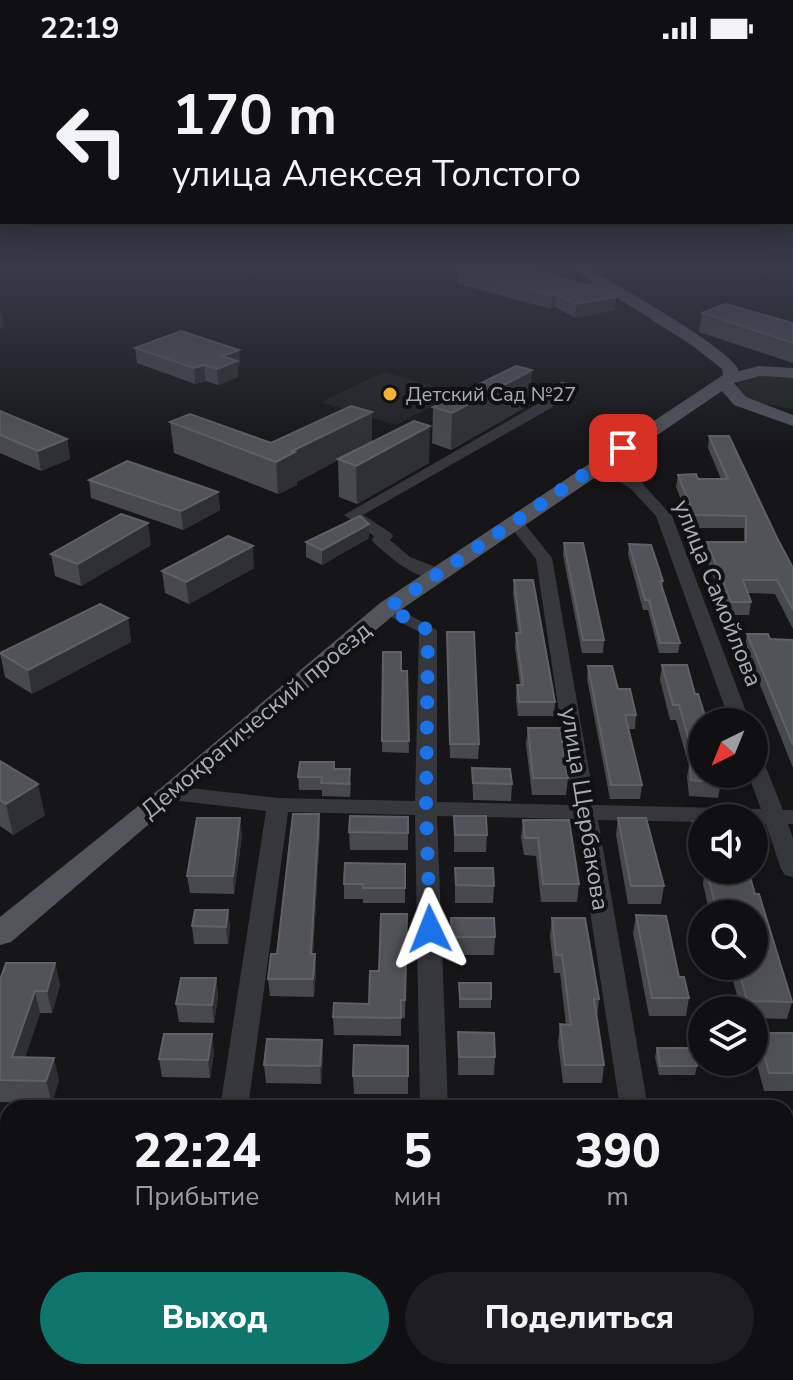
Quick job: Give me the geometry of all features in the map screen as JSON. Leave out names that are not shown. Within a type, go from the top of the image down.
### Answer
[{"type":"main road","points":[[672,327],[730,367],[731,375],[726,382],[732,395],[793,421]]},
{"type":"main road","points":[[699,343],[793,372]]},
{"type":"main road","name":"Демократический проезд","points":[[0,934],[172,793],[388,608],[679,410],[726,382],[759,371],[793,372]]},
{"type":"main road","points":[[679,410],[761,409],[793,413]]},
{"type":"street","points":[[437,574],[404,561],[380,540],[385,536],[352,515],[546,405],[567,384]]},
{"type":"street","name":"улица Самойлова","points":[[600,463],[623,475],[651,497],[664,516],[735,708]]},
{"type":"street","name":"улица Щербакова","points":[[514,521],[544,558],[633,1100]]},
{"type":"street","points":[[388,608],[428,630],[426,809],[434,1100]]},
{"type":"street","points":[[768,787],[784,817],[793,869]]},
{"type":"street","points":[[172,793],[278,805],[784,817]]},
{"type":"street","points":[[235,1100],[278,805]]},
{"type":"shaded area","name":"Детский Сад №27","points":[[384,372],[440,388],[444,400],[396,425],[321,402]]},
{"type":"shaded area","points":[[762,375],[793,377],[793,409],[753,402],[737,391],[741,381]]},
{"type":"building","points":[[744,327],[793,327],[793,343]]},
{"type":"building","points":[[181,331],[239,350],[222,356],[237,361],[217,369],[204,365],[194,368],[135,348]]},
{"type":"building","points":[[516,366],[532,370],[452,413],[433,407]]},
{"type":"building","points":[[351,406],[372,412],[276,462],[170,422],[190,414],[271,443]]},
{"type":"building","points":[[0,411],[67,439],[38,451],[0,435]]},
{"type":"building","points":[[414,421],[430,426],[356,466],[338,459]]},
{"type":"building","points":[[709,436],[729,436],[793,568],[793,610],[777,580],[743,580],[751,602],[731,602],[707,542],[746,542],[746,516],[694,515],[678,475],[696,474],[698,479],[728,479]]},
{"type":"building","points":[[127,461],[218,492],[181,511],[89,480]]},
{"type":"building","points":[[121,514],[148,523],[78,564],[51,554]]},
{"type":"building","points":[[360,516],[369,524],[322,550],[306,542]]},
{"type":"building","points":[[228,536],[253,546],[186,582],[162,571]]},
{"type":"building","points":[[564,543],[583,543],[604,640],[583,640]]},
{"type":"building","points":[[629,544],[651,545],[680,643],[660,643]]},
{"type":"building","points":[[514,580],[533,580],[555,702],[519,702],[517,685],[523,685],[516,633],[521,633]]},
{"type":"building","points":[[100,604],[128,618],[28,670],[0,653]]},
{"type":"building","points":[[447,632],[474,632],[479,744],[450,744]]},
{"type":"building","points":[[747,634],[768,634],[770,639],[793,640],[793,745]]},
{"type":"building","points":[[383,652],[401,652],[401,671],[407,671],[409,741],[382,741]]},
{"type":"building","points":[[662,665],[687,665],[702,708],[688,708],[688,737],[679,705],[673,705]]},
{"type":"building","points":[[588,666],[612,666],[618,689],[630,689],[636,715],[625,715],[642,785],[611,785]]},
{"type":"building","points":[[528,728],[560,728],[568,778],[533,778]]},
{"type":"building","points":[[0,761],[38,784],[6,804],[0,800]]},
{"type":"building","points":[[300,762],[334,762],[334,769],[350,769],[349,784],[321,783],[322,777],[298,777]]},
{"type":"building","points":[[472,768],[510,769],[512,784],[473,783]]},
{"type":"building","points":[[293,814],[319,814],[311,954],[315,954],[313,979],[268,979],[271,954],[277,954]]},
{"type":"building","points":[[350,816],[408,817],[408,833],[349,832]]},
{"type":"building","points":[[454,816],[486,816],[487,835],[455,835]]},
{"type":"building","points":[[197,818],[240,818],[233,876],[187,876]]},
{"type":"building","points":[[618,818],[646,818],[664,886],[631,886]]},
{"type":"building","points":[[523,820],[569,820],[579,884],[543,884],[538,838],[525,838]]},
{"type":"building","points":[[345,863],[405,864],[405,888],[363,888],[363,884],[344,884]]},
{"type":"building","points":[[455,868],[493,868],[494,886],[456,885]]},
{"type":"building","points":[[710,884],[752,884],[761,900],[714,900]]},
{"type":"building","points":[[195,910],[228,910],[226,927],[192,926]]},
{"type":"building","points":[[381,914],[407,914],[405,1000],[401,1000],[401,1018],[333,1017],[334,1003],[369,1004],[370,971],[379,971]]},
{"type":"building","points":[[636,915],[666,916],[679,977],[684,977],[689,996],[652,998]]},
{"type":"building","points":[[451,918],[494,918],[495,937],[451,937]]},
{"type":"building","points":[[552,918],[585,918],[599,999],[594,999],[604,1065],[565,1065],[560,1024],[571,1025],[562,955],[556,955]]},
{"type":"building","points":[[768,923],[792,1002],[768,1001],[768,996],[746,996],[742,980],[768,980]]},
{"type":"building","points":[[6,963],[55,963],[47,991],[35,991],[12,1057],[54,1058],[46,1081],[0,1080],[0,980]]},
{"type":"building","points":[[181,978],[216,978],[212,1005],[176,1004]]},
{"type":"building","points":[[459,983],[491,983],[491,999],[460,999]]},
{"type":"building","points":[[458,1032],[494,1033],[495,1057],[459,1057]]},
{"type":"building","points":[[768,1033],[793,1033],[793,1073],[769,1073]]},
{"type":"building","points":[[164,1034],[212,1034],[208,1060],[159,1059]]},
{"type":"building","points":[[267,1039],[322,1040],[320,1066],[264,1065]]},
{"type":"building","points":[[354,1045],[408,1046],[408,1076],[353,1076]]},
{"type":"building","points":[[657,1048],[688,1048],[688,1066],[660,1066]]},
{"type":"place","name":"Детский Сад №27","points":[[390,394]]},
{"type":"route","points":[[430,929],[426,809],[428,630],[388,608],[623,448]]}]
